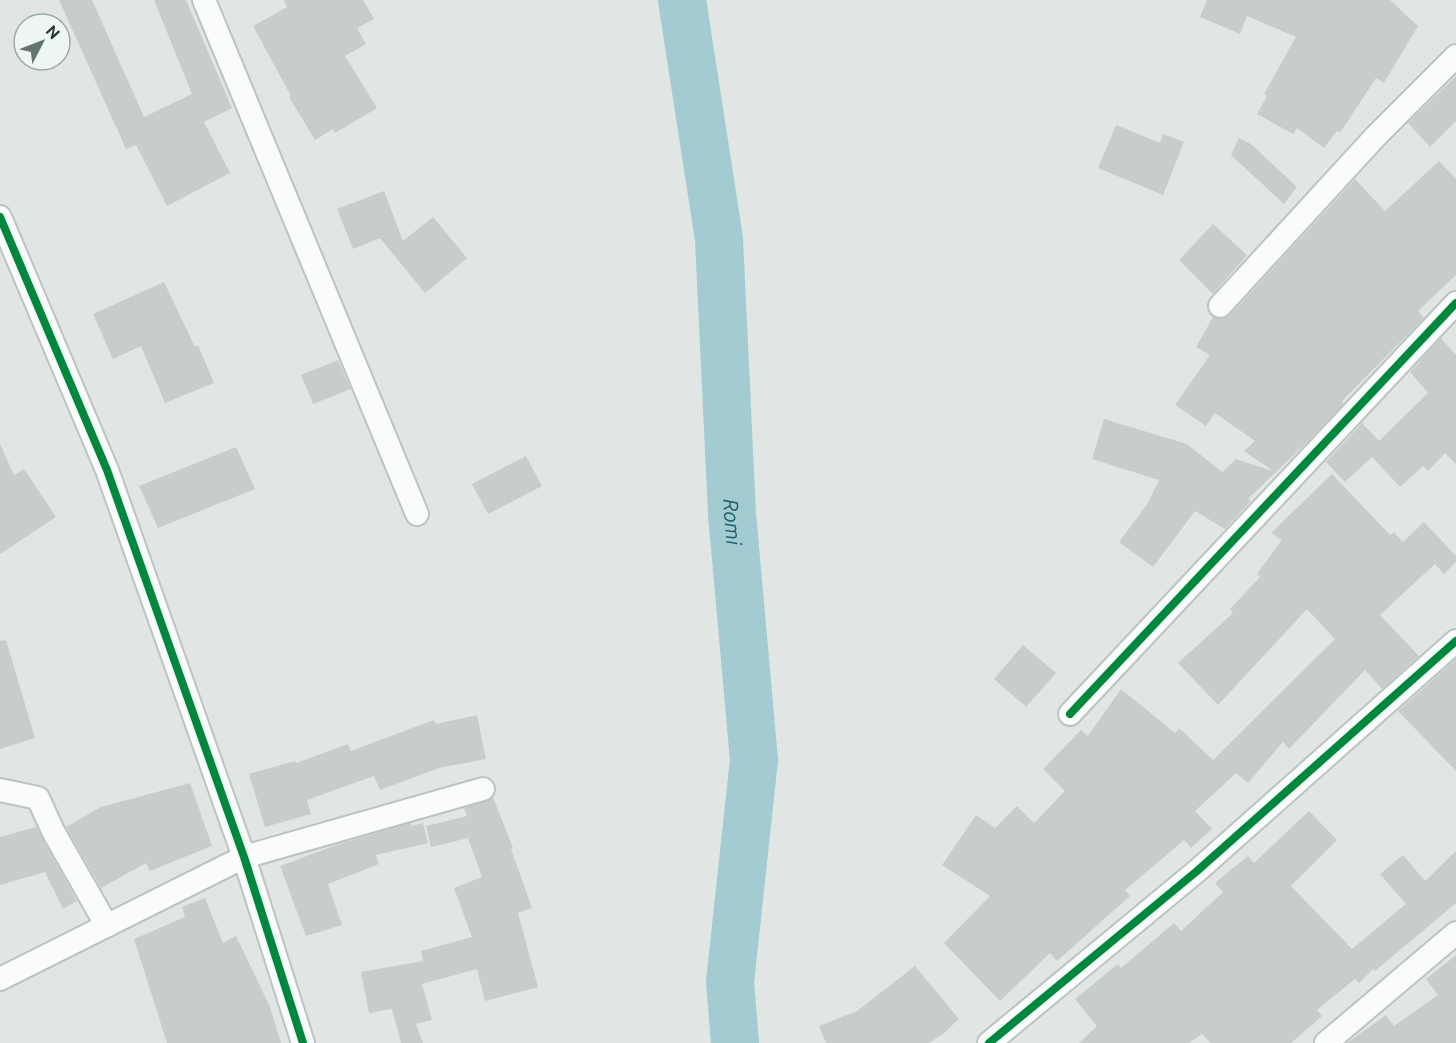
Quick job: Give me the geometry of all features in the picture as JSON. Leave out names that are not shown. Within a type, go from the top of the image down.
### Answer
[{"type":"street","points":[[204,0],[417,514]]},
{"type":"street","points":[[1220,306],[1376,136],[1456,56]]},
{"type":"street","points":[[0,217],[107,470],[244,857],[303,1043]]},
{"type":"street","points":[[1070,714],[1456,303]]},
{"type":"street","points":[[990,1043],[1197,871],[1456,641]]},
{"type":"street","points":[[0,979],[244,857],[483,789]]},
{"type":"street","points":[[0,790],[38,798],[53,831],[107,926]]},
{"type":"street","points":[[1326,1043],[1456,933]]},
{"type":"building","points":[[59,0],[92,0],[144,117],[192,94],[154,0],[186,0],[232,108],[204,122],[230,173],[167,206],[136,145],[126,149],[72,29],[72,12],[64,12]]},
{"type":"building","points":[[284,0],[363,0],[374,19],[357,28],[366,44],[345,56],[377,108],[335,133],[333,129],[315,140],[289,97],[291,96],[253,26],[287,7]]},
{"type":"building","points":[[1207,0],[1390,0],[1418,26],[1384,83],[1376,78],[1340,133],[1337,131],[1324,148],[1297,128],[1293,134],[1257,114],[1267,96],[1264,94],[1296,37],[1247,16],[1240,34],[1200,17]]},
{"type":"building","points":[[1456,76],[1456,121],[1430,147],[1408,123]]},
{"type":"building","points":[[1116,125],[1160,143],[1163,134],[1184,142],[1163,195],[1098,168]]},
{"type":"building","points":[[1239,138],[1251,144],[1297,187],[1284,204],[1231,155]]},
{"type":"building","points":[[1439,161],[1456,179],[1456,275],[1418,311],[1424,318],[1342,401],[1344,403],[1307,442],[1248,499],[1251,501],[1225,529],[1195,511],[1153,567],[1119,542],[1148,503],[1159,480],[1092,459],[1104,419],[1187,444],[1222,472],[1236,459],[1273,471],[1244,451],[1255,441],[1215,413],[1206,426],[1175,405],[1210,355],[1196,347],[1213,317],[1223,319],[1230,315],[1355,179],[1385,211]]},
{"type":"building","points":[[384,191],[403,241],[433,217],[467,258],[425,293],[380,238],[353,249],[337,209]]},
{"type":"building","points":[[1213,224],[1247,255],[1213,294],[1179,260]]},
{"type":"building","points":[[164,282],[195,347],[198,345],[214,383],[165,403],[141,346],[113,359],[93,314]]},
{"type":"building","points":[[1441,338],[1456,355],[1456,464],[1445,453],[1428,471],[1423,466],[1400,487],[1372,457],[1345,482],[1326,462],[1362,423],[1379,441],[1428,393],[1410,372]]},
{"type":"building","points":[[338,360],[351,389],[313,404],[301,375]]},
{"type":"building","points":[[0,444],[14,475],[24,469],[56,517],[0,554]]},
{"type":"building","points":[[236,447],[255,489],[158,528],[139,486]]},
{"type":"building","points":[[526,456],[542,486],[488,514],[472,484]]},
{"type":"building","points":[[1332,474],[1390,535],[1394,532],[1403,542],[1424,522],[1456,556],[1456,562],[1444,574],[1435,564],[1380,615],[1419,656],[1382,689],[1365,670],[1289,749],[1283,742],[1248,783],[1236,773],[1195,811],[1212,829],[1191,848],[1184,840],[1125,890],[1130,896],[1057,961],[1050,953],[1000,1001],[944,943],[990,896],[942,865],[976,815],[995,828],[1017,806],[1034,823],[1065,791],[1043,769],[1081,730],[1088,736],[1121,689],[1175,733],[1179,728],[1213,760],[1335,639],[1307,609],[1218,705],[1178,663],[1233,613],[1230,609],[1260,577],[1257,574],[1282,540],[1271,533]]},
{"type":"building","points":[[6,640],[35,738],[0,749],[0,641]]},
{"type":"building","points":[[1023,645],[1056,673],[1026,707],[994,679]]},
{"type":"building","points":[[1456,659],[1456,771],[1398,711]]},
{"type":"building","points":[[477,715],[486,759],[439,768],[380,790],[374,776],[307,800],[311,814],[265,827],[249,774],[295,761],[296,763],[348,744],[351,751],[434,720],[436,724]]},
{"type":"building","points":[[190,783],[212,846],[150,871],[146,863],[101,888],[66,827],[101,807]]},
{"type":"building","points":[[493,797],[513,848],[511,849],[532,908],[518,913],[538,987],[485,1001],[477,969],[422,984],[432,1020],[416,1024],[423,1043],[401,1043],[392,1009],[369,1013],[361,972],[423,961],[421,951],[472,937],[454,888],[482,877],[468,838],[431,847],[426,826],[467,816],[464,808]]},
{"type":"building","points":[[1309,811],[1337,840],[1291,886],[1352,949],[1406,904],[1380,874],[1403,855],[1425,881],[1456,851],[1456,903],[1375,971],[1373,969],[1359,983],[1355,979],[1317,1010],[1322,1016],[1291,1043],[1211,1043],[1202,1034],[1189,1043],[1079,1043],[1097,1026],[1075,999],[1118,964],[1121,968],[1174,923],[1181,931],[1223,892],[1215,883],[1248,856],[1254,863]]},
{"type":"building","points":[[411,823],[412,826],[423,823],[428,843],[376,855],[379,864],[328,884],[342,925],[306,936],[280,866],[339,844]]},
{"type":"building","points":[[36,827],[77,901],[63,909],[45,872],[0,885],[0,837]]},
{"type":"building","points":[[205,898],[223,943],[236,936],[270,1007],[281,1043],[167,1043],[134,939],[185,917],[182,907]]},
{"type":"building","points":[[1456,955],[1456,1043],[1347,1043],[1386,1015],[1394,1026],[1438,995],[1426,979]]},
{"type":"building","points":[[915,966],[959,1019],[944,1033],[929,1043],[826,1043],[819,1026],[857,1011]]},
{"type":"waterway","name":"Romi","points":[[682,0],[719,239],[732,514],[754,760],[730,982],[735,1043]]},
{"type":"cycle path","points":[[0,217],[107,470],[244,857],[303,1043]]},
{"type":"cycle path","points":[[1070,714],[1456,303]]},
{"type":"cycle path","points":[[989,1043],[1197,871],[1456,641]]}]
